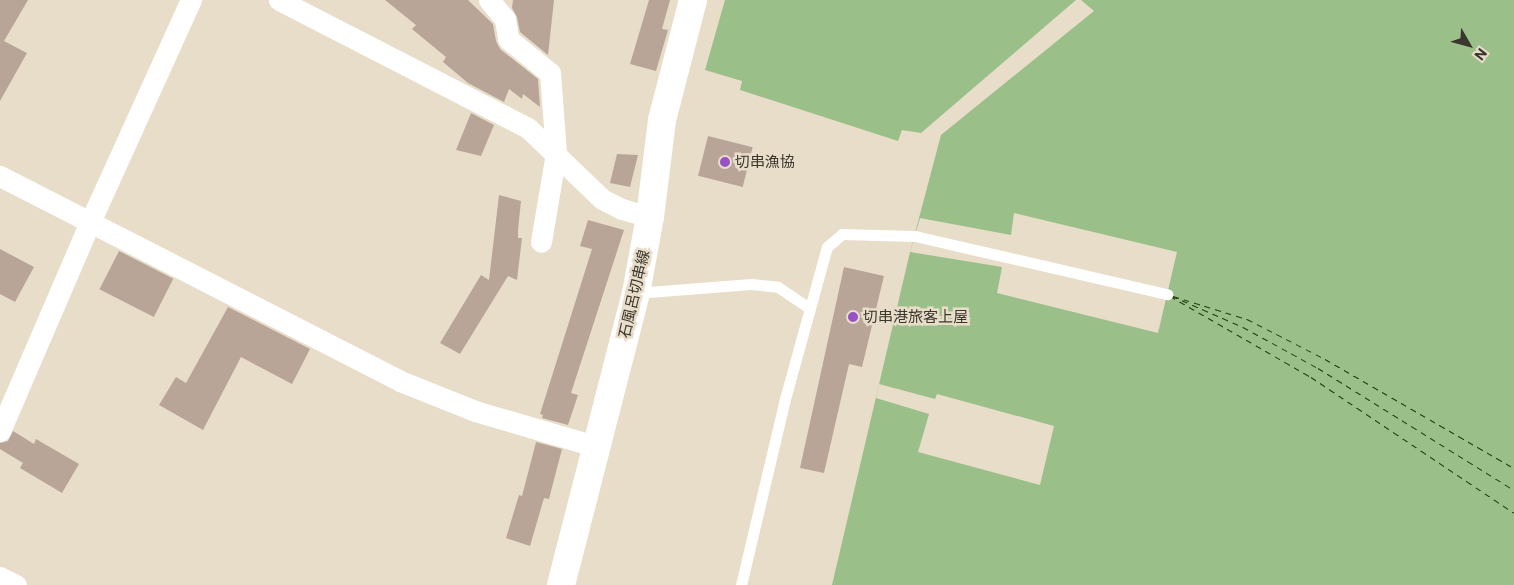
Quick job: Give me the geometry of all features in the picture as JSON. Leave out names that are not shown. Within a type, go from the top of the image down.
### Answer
[{"type":"main road","name":"石風呂切串線","points":[[561,585],[595,446],[636,293],[650,217],[662,120],[693,0]]},
{"type":"street","points":[[0,431],[91,220],[191,0]]},
{"type":"street","points":[[279,0],[528,128],[602,199],[622,209],[650,217]]},
{"type":"street","points":[[489,0],[505,19],[508,39],[550,73],[556,153],[541,242]]},
{"type":"street","points":[[0,176],[91,220],[400,381],[475,411],[595,446]]},
{"type":"street","points":[[0,577],[16,585]]},
{"type":"lane","points":[[741,585],[827,246],[842,234],[915,236],[1167,294]]},
{"type":"lane","points":[[636,293],[752,284],[778,287],[810,308]]},
{"type":"shaded area","points":[[725,0],[1076,0],[921,133],[902,130],[898,141],[740,90],[742,81],[705,70]]},
{"type":"shaded area","points":[[1081,0],[1514,0],[1514,585],[832,585],[910,252],[941,135],[1094,11]]},
{"type":"pier","points":[[1014,213],[1177,252],[1158,333],[997,293],[1002,267],[910,252],[920,218],[1011,235]]},
{"type":"pier","points":[[879,384],[935,399],[937,394],[1054,426],[1040,485],[918,452],[929,414],[876,398]]},
{"type":"building","points":[[0,0],[28,0],[4,41],[27,53],[0,101]]},
{"type":"building","points":[[385,0],[468,0],[493,24],[496,41],[500,49],[538,79],[540,107],[523,94],[522,99],[509,89],[504,102],[468,83],[443,62],[446,57],[412,29],[416,25]]},
{"type":"building","points":[[513,0],[554,0],[548,55],[520,32],[517,17],[512,8]]},
{"type":"building","points":[[649,0],[670,0],[662,29],[668,30],[656,71],[630,64]]},
{"type":"building","points":[[471,113],[494,125],[481,156],[456,150]]},
{"type":"building","name":"切串漁協","points":[[708,136],[753,147],[743,187],[698,176]]},
{"type":"building","points":[[617,154],[638,155],[630,187],[610,183]]},
{"type":"building","points":[[499,195],[521,201],[518,238],[522,238],[517,280],[508,276],[460,354],[440,343],[481,275],[489,280]]},
{"type":"building","points":[[588,220],[624,230],[571,393],[578,395],[568,425],[542,418],[543,415],[540,414],[592,249],[580,246]]},
{"type":"building","points":[[0,249],[34,267],[15,302],[0,294]]},
{"type":"building","points":[[119,251],[173,279],[154,317],[99,289]]},
{"type":"building","points":[[844,267],[884,276],[862,367],[849,364],[824,473],[800,468]]},
{"type":"building","points":[[228,307],[310,349],[292,384],[241,357],[203,430],[159,405],[176,377],[186,383]]},
{"type":"building","points":[[13,431],[34,444],[36,439],[79,464],[62,493],[20,468],[23,463],[0,449],[0,443],[8,441]]},
{"type":"building","points":[[536,442],[562,449],[549,499],[544,498],[530,546],[506,538],[519,495],[522,496]]},
{"type":"ferry route","points":[[1170,296],[1311,377],[1514,513]]},
{"type":"ferry route","points":[[1172,296],[1243,327],[1318,368],[1514,490]]},
{"type":"ferry route","points":[[1173,296],[1247,319],[1325,359],[1514,468]]},
{"type":"place","name":"切串漁協","points":[[725,162]]},
{"type":"place","name":"切串港旅客上屋","points":[[853,317]]}]
